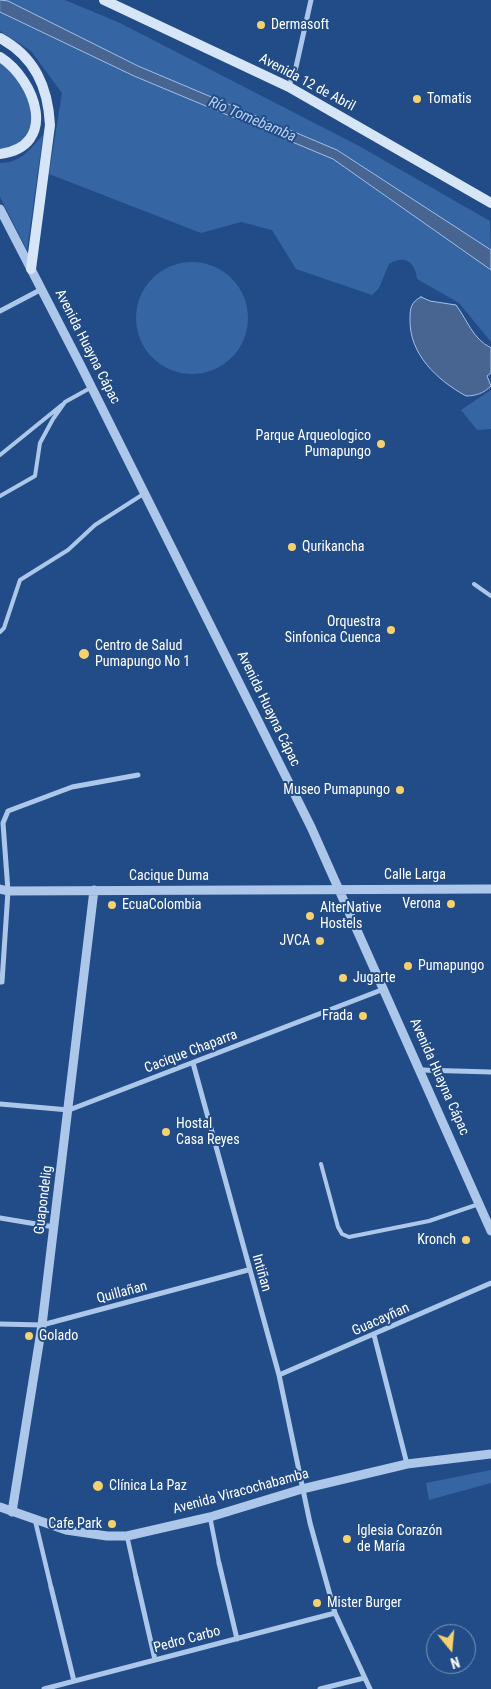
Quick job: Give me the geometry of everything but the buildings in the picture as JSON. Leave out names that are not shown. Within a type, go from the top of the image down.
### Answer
[{"type":"main road","name":"Avenida 12 de Abril","points":[[104,0],[289,87],[491,203]]},
{"type":"main road","points":[[0,38],[10,43],[28,60],[41,78],[49,105],[50,125],[31,269]]},
{"type":"main road","points":[[0,57],[20,73],[30,91],[36,114],[35,130],[30,141],[19,150],[0,154]]},
{"type":"street","points":[[289,87],[296,67],[312,0]]},
{"type":"street","name":"Avenida Huayna Cápac","points":[[0,209],[92,387],[340,888],[491,1231]]},
{"type":"street","points":[[0,311],[42,289]]},
{"type":"street","points":[[0,982],[2,982],[4,823],[8,811],[72,788],[138,775]]},
{"type":"street","name":"Calle Larga","points":[[340,888],[491,889]]},
{"type":"street","name":"Cacique Duma","points":[[4,890],[340,888]]},
{"type":"street","name":"Guapondelig","points":[[12,1512],[42,1325],[94,890]]},
{"type":"street","name":"Cacique Chaparra","points":[[0,1104],[69,1110],[385,989]]},
{"type":"street","name":"Intiñan","points":[[193,1063],[278,1375],[302,1489],[335,1613],[370,1689]]},
{"type":"street","points":[[421,1070],[491,1072]]},
{"type":"street","points":[[0,1218],[54,1226]]},
{"type":"street","name":"Quillañan","points":[[0,1324],[42,1325],[248,1270]]},
{"type":"street","name":"Guacayñan","points":[[278,1375],[491,1283]]},
{"type":"street","points":[[374,1335],[407,1464]]},
{"type":"street","name":"Avenida Viracochabamba","points":[[0,1507],[35,1520],[86,1534],[127,1536],[210,1517],[302,1489],[407,1464],[491,1454]]},
{"type":"street","points":[[210,1517],[237,1639]]},
{"type":"street","points":[[35,1520],[74,1681]]},
{"type":"street","points":[[127,1536],[155,1660]]},
{"type":"street","name":"Pedro Carbo","points":[[44,1689],[335,1613]]},
{"type":"street","points":[[320,1689],[364,1678]]},
{"type":"lane","points":[[0,455],[65,402],[92,387]]},
{"type":"lane","points":[[0,496],[35,476],[40,443],[65,402]]},
{"type":"lane","points":[[0,632],[4,628],[20,580],[68,550],[95,525],[145,493]]},
{"type":"lane","points":[[474,584],[491,596]]},
{"type":"lane","points":[[321,1164],[338,1226],[342,1234],[349,1237],[429,1221],[479,1204]]},
{"type":"shaded area","points":[[5,0],[65,0],[120,23],[359,146],[490,221],[491,250],[337,150],[138,66]]},
{"type":"shaded area","points":[[0,12],[134,76],[333,159],[491,270],[491,342],[459,303],[417,279],[414,268],[408,261],[399,260],[389,264],[379,288],[372,295],[296,269],[272,230],[241,222],[201,233],[49,174],[62,93],[31,51],[0,31]]},
{"type":"shaded area","points":[[0,63],[10,70],[23,85],[30,103],[32,122],[26,139],[19,145],[0,152]]},
{"type":"shaded area","points":[[43,135],[27,250],[0,197],[0,163],[14,161],[24,155]]},
{"type":"shaded area","points":[[192,262],[213,266],[232,278],[244,297],[248,318],[244,339],[232,358],[213,370],[192,374],[171,370],[152,358],[140,339],[136,318],[140,297],[152,278],[171,266]]},
{"type":"shaded area","points":[[491,390],[491,429],[477,430],[461,410]]},
{"type":"shaded area","points":[[491,1470],[491,1483],[429,1500],[426,1483]]},
{"type":"water","name":"Río Tomebamba","points":[[0,0],[8,1],[138,66],[337,150],[491,250],[491,270],[333,159],[134,76],[0,12]]},
{"type":"water","points":[[421,297],[430,301],[456,305],[479,339],[491,348],[491,373],[487,376],[491,386],[486,391],[466,396],[455,390],[435,374],[420,355],[414,344],[411,332],[410,315],[413,303]]},
{"type":"place","name":"Dermasoft","points":[[261,25]]},
{"type":"place","name":"Tomatis","points":[[417,99]]},
{"type":"place","name":"Parque Arqueologico Pumapungo","points":[[381,444]]},
{"type":"place","name":"Qurikancha","points":[[292,547]]},
{"type":"place","name":"Orquestra Sinfonica Cuenca","points":[[391,630]]},
{"type":"place","name":"Centro de Salud Pumapungo No 1","points":[[84,654]]},
{"type":"place","name":"Museo Pumapungo","points":[[400,790]]},
{"type":"place","name":"Verona","points":[[451,904]]},
{"type":"place","name":"EcuaColombia","points":[[112,905]]},
{"type":"place","name":"AlterNative Hostels","points":[[310,916]]},
{"type":"place","name":"JVCA","points":[[320,941]]},
{"type":"place","name":"Pumapungo","points":[[408,966]]},
{"type":"place","name":"Jugarte","points":[[343,978]]},
{"type":"place","name":"Frada","points":[[363,1016]]},
{"type":"place","name":"Hostal Casa Reyes","points":[[166,1132]]},
{"type":"place","name":"Kronch","points":[[466,1240]]},
{"type":"place","name":"Golado","points":[[29,1336]]},
{"type":"place","name":"Clínica La Paz","points":[[98,1486]]},
{"type":"place","name":"Cafe Park","points":[[112,1524]]},
{"type":"place","name":"Iglesia Corazón de María","points":[[347,1539]]},
{"type":"place","name":"Mister Burger","points":[[317,1603]]}]
